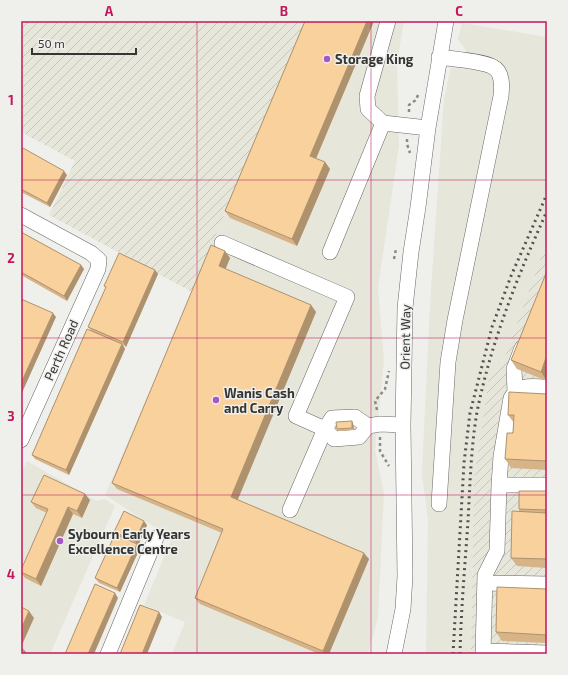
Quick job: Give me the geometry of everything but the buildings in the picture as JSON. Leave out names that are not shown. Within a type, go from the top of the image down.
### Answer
[{"type":"street","points":[[388,21],[367,96],[368,109],[383,123],[428,128]]},
{"type":"street","name":"Orient Way","points":[[394,654],[403,609],[405,576],[403,425],[405,308],[428,128],[446,21]]},
{"type":"street","points":[[439,57],[474,62],[494,67],[500,75],[502,86],[488,164],[455,320],[448,362],[439,504]]},
{"type":"street","points":[[330,252],[383,123]]},
{"type":"street","name":"Perth Road","points":[[21,215],[91,253],[99,260],[98,269],[21,440]]},
{"type":"street","points":[[222,243],[347,297],[296,416],[325,428],[334,439],[359,437],[368,426],[380,424],[403,425]]},
{"type":"street","points":[[528,332],[514,369],[515,391],[511,398],[504,435],[498,485],[497,551],[485,575],[483,652],[547,653]]},
{"type":"street","points":[[515,391],[521,388],[547,387]]},
{"type":"street","points":[[290,510],[325,428],[332,418],[355,417],[368,426]]},
{"type":"street","points":[[498,485],[547,486]]},
{"type":"street","points":[[108,654],[156,538]]},
{"type":"street","points":[[485,583],[547,584]]},
{"type":"shaded area","points":[[21,21],[305,21],[192,292],[49,215],[75,161],[21,132]]},
{"type":"shaded area","points":[[305,21],[404,21],[397,62],[399,145],[378,288],[384,360],[375,450],[384,493],[378,617],[368,654],[172,654],[185,622],[144,605],[172,538],[105,495],[192,292]]},
{"type":"shaded area","points":[[462,23],[547,37],[547,241],[502,364],[490,372],[474,478],[471,654],[426,654],[428,520],[422,474],[430,305],[444,98],[451,68],[473,66],[475,57],[466,51],[458,39]]},
{"type":"shaded area","points":[[547,241],[547,654],[471,654],[474,478],[490,372],[502,364]]},
{"type":"shaded area","name":"Sybourn Early Years Excellence Centre","points":[[27,461],[97,501],[105,499],[115,506],[50,654],[21,654],[21,473]]},
{"type":"railway","points":[[453,654],[464,463],[470,413],[492,327],[511,276],[547,194]]},
{"type":"railway","points":[[460,654],[471,466],[477,412],[490,360],[506,309],[547,211]]},
{"type":"place","name":"Storage King","points":[[327,59]]},
{"type":"place","name":"Wanis Cash and Carry","points":[[216,400]]},
{"type":"place","name":"Sybourn Early Years Excellence Centre","points":[[60,541]]}]
